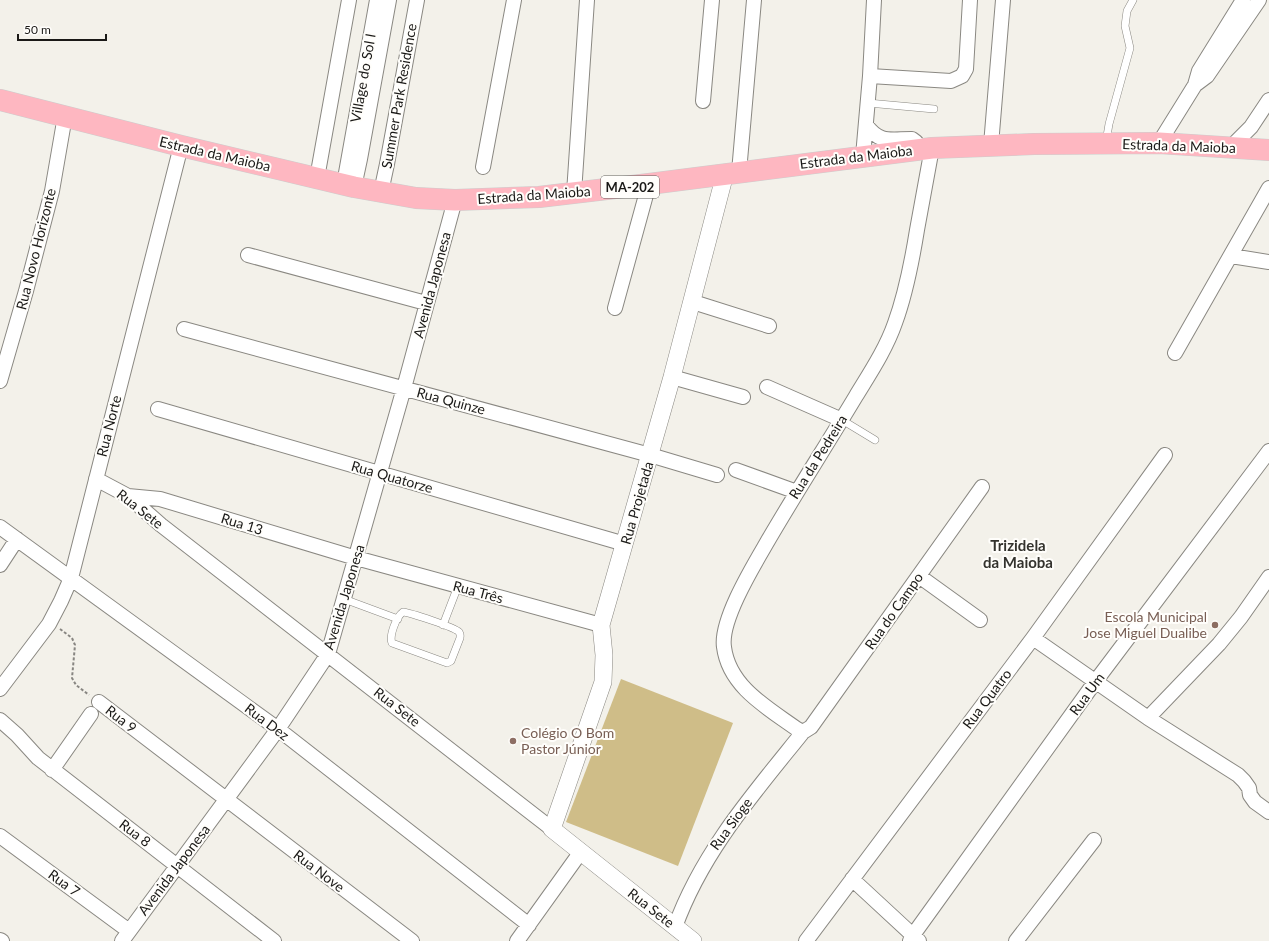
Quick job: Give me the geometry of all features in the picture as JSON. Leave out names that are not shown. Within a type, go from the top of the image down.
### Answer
[{"type":"main road","name":"Estrada da Maioba","points":[[0,100],[181,146],[349,186],[416,198],[455,200],[539,197],[925,148],[991,145],[1159,143],[1269,150]]},
{"type":"street","name":"Village do Sol I","points":[[317,178],[349,0]]},
{"type":"street","name":"Village do Sol I","points":[[349,186],[349,156],[377,0]]},
{"type":"street","points":[[349,186],[360,159],[389,0]]},
{"type":"street","name":"Summer Park Residence","points":[[381,192],[388,164],[417,0]]},
{"type":"street","points":[[483,166],[514,0]]},
{"type":"street","points":[[574,193],[587,0]]},
{"type":"street","points":[[703,101],[712,0]]},
{"type":"street","points":[[732,173],[754,0]]},
{"type":"street","points":[[863,156],[870,76],[874,0]]},
{"type":"street","points":[[870,76],[951,81],[962,76],[966,69],[970,0]]},
{"type":"street","points":[[991,145],[1003,0]]},
{"type":"street","points":[[1159,143],[1195,85],[1199,70],[1243,0]]},
{"type":"street","points":[[1195,85],[1207,76],[1259,0]]},
{"type":"street","points":[[1231,147],[1251,128],[1269,100]]},
{"type":"street","name":"Rua Novo Horizonte","points":[[0,381],[26,291],[52,190],[66,116]]},
{"type":"street","points":[[866,125],[872,133],[879,138],[912,139],[925,148]]},
{"type":"street","name":"Rua Norte","points":[[0,689],[49,624],[71,578],[181,146]]},
{"type":"street","name":"Rua da Pedreira","points":[[803,732],[752,697],[736,678],[729,665],[724,647],[725,629],[731,611],[764,548],[842,420],[885,346],[895,324],[909,276],[925,148]]},
{"type":"street","name":"Rua Projetada","points":[[552,829],[603,682],[604,655],[601,625],[693,302],[732,173]]},
{"type":"street","points":[[615,308],[649,184]]},
{"type":"street","points":[[1176,353],[1269,188]]},
{"type":"street","name":"Avenida Japonesa","points":[[126,938],[177,865],[278,729],[328,654],[404,388],[455,200]]},
{"type":"street","points":[[248,255],[426,304]]},
{"type":"street","points":[[1231,256],[1269,262]]},
{"type":"street","points":[[693,302],[769,326]]},
{"type":"street","name":"Rua Quinze","points":[[184,329],[650,455],[717,475]]},
{"type":"street","points":[[672,377],[743,397]]},
{"type":"street","points":[[767,387],[842,420]]},
{"type":"street","name":"Rua Quatorze","points":[[158,409],[625,544]]},
{"type":"street","name":"Rua Um","points":[[914,939],[1095,682],[1269,451]]},
{"type":"street","name":"Rua Quatro","points":[[806,941],[1033,638],[1165,455]]},
{"type":"street","points":[[736,470],[797,492]]},
{"type":"street","name":"Rua Sete","points":[[96,479],[128,496],[179,539],[552,829],[580,853],[693,941]]},
{"type":"street","name":"Rua do Campo","points":[[803,732],[811,727],[982,487]]},
{"type":"street","name":"Rua 13","points":[[128,496],[160,499],[356,558]]},
{"type":"street","name":"Rua Dez","points":[[0,527],[278,729],[529,924]]},
{"type":"street","points":[[0,565],[17,539]]},
{"type":"street","name":"Rua Três","points":[[356,558],[601,625]]},
{"type":"street","points":[[919,576],[980,620]]},
{"type":"street","points":[[1148,718],[1219,644],[1241,617],[1269,577]]},
{"type":"street","points":[[1033,638],[1148,718],[1238,775],[1247,784],[1250,795],[1255,802],[1269,812]]},
{"type":"street","name":"Rua 9","points":[[98,702],[226,800]]},
{"type":"street","points":[[52,770],[91,714]]},
{"type":"street","name":"Rua 8","points":[[0,720],[52,770],[274,941]]},
{"type":"street","name":"Rua Sioge","points":[[675,927],[690,890],[710,854],[743,807],[803,732]]},
{"type":"street","name":"Rua Nove","points":[[226,800],[412,941]]},
{"type":"street","name":"Rua 7","points":[[0,836],[126,938]]},
{"type":"street","points":[[1016,941],[1094,840]]},
{"type":"street","points":[[517,941],[580,853]]},
{"type":"street","points":[[852,879],[914,939]]},
{"type":"lane","points":[[1105,144],[1130,48],[1125,26],[1127,11],[1133,0]]},
{"type":"lane","points":[[868,103],[934,109]]},
{"type":"lane","points":[[842,420],[875,440]]},
{"type":"lane","points":[[443,625],[458,586]]},
{"type":"lane","points":[[344,600],[398,619]]},
{"type":"lane","points":[[406,612],[443,625],[460,634],[453,659],[448,663],[392,644],[391,638],[400,613],[406,612]]},
{"type":"path","name":"Rua 9","points":[[49,624],[64,632],[74,641],[75,645],[72,678],[74,682],[98,702]]},
{"type":"shaded area","points":[[621,679],[733,723],[678,866],[566,822]]},
{"type":"place","name":"Escola Municipal Jose Miguel Dualibe","points":[[1215,625]]},
{"type":"place","name":"Colégio O Bom Pastor Júnior","points":[[513,741]]},
{"type":"district","name":"Trizidela da Maioba","points":[[1018,554]]}]
